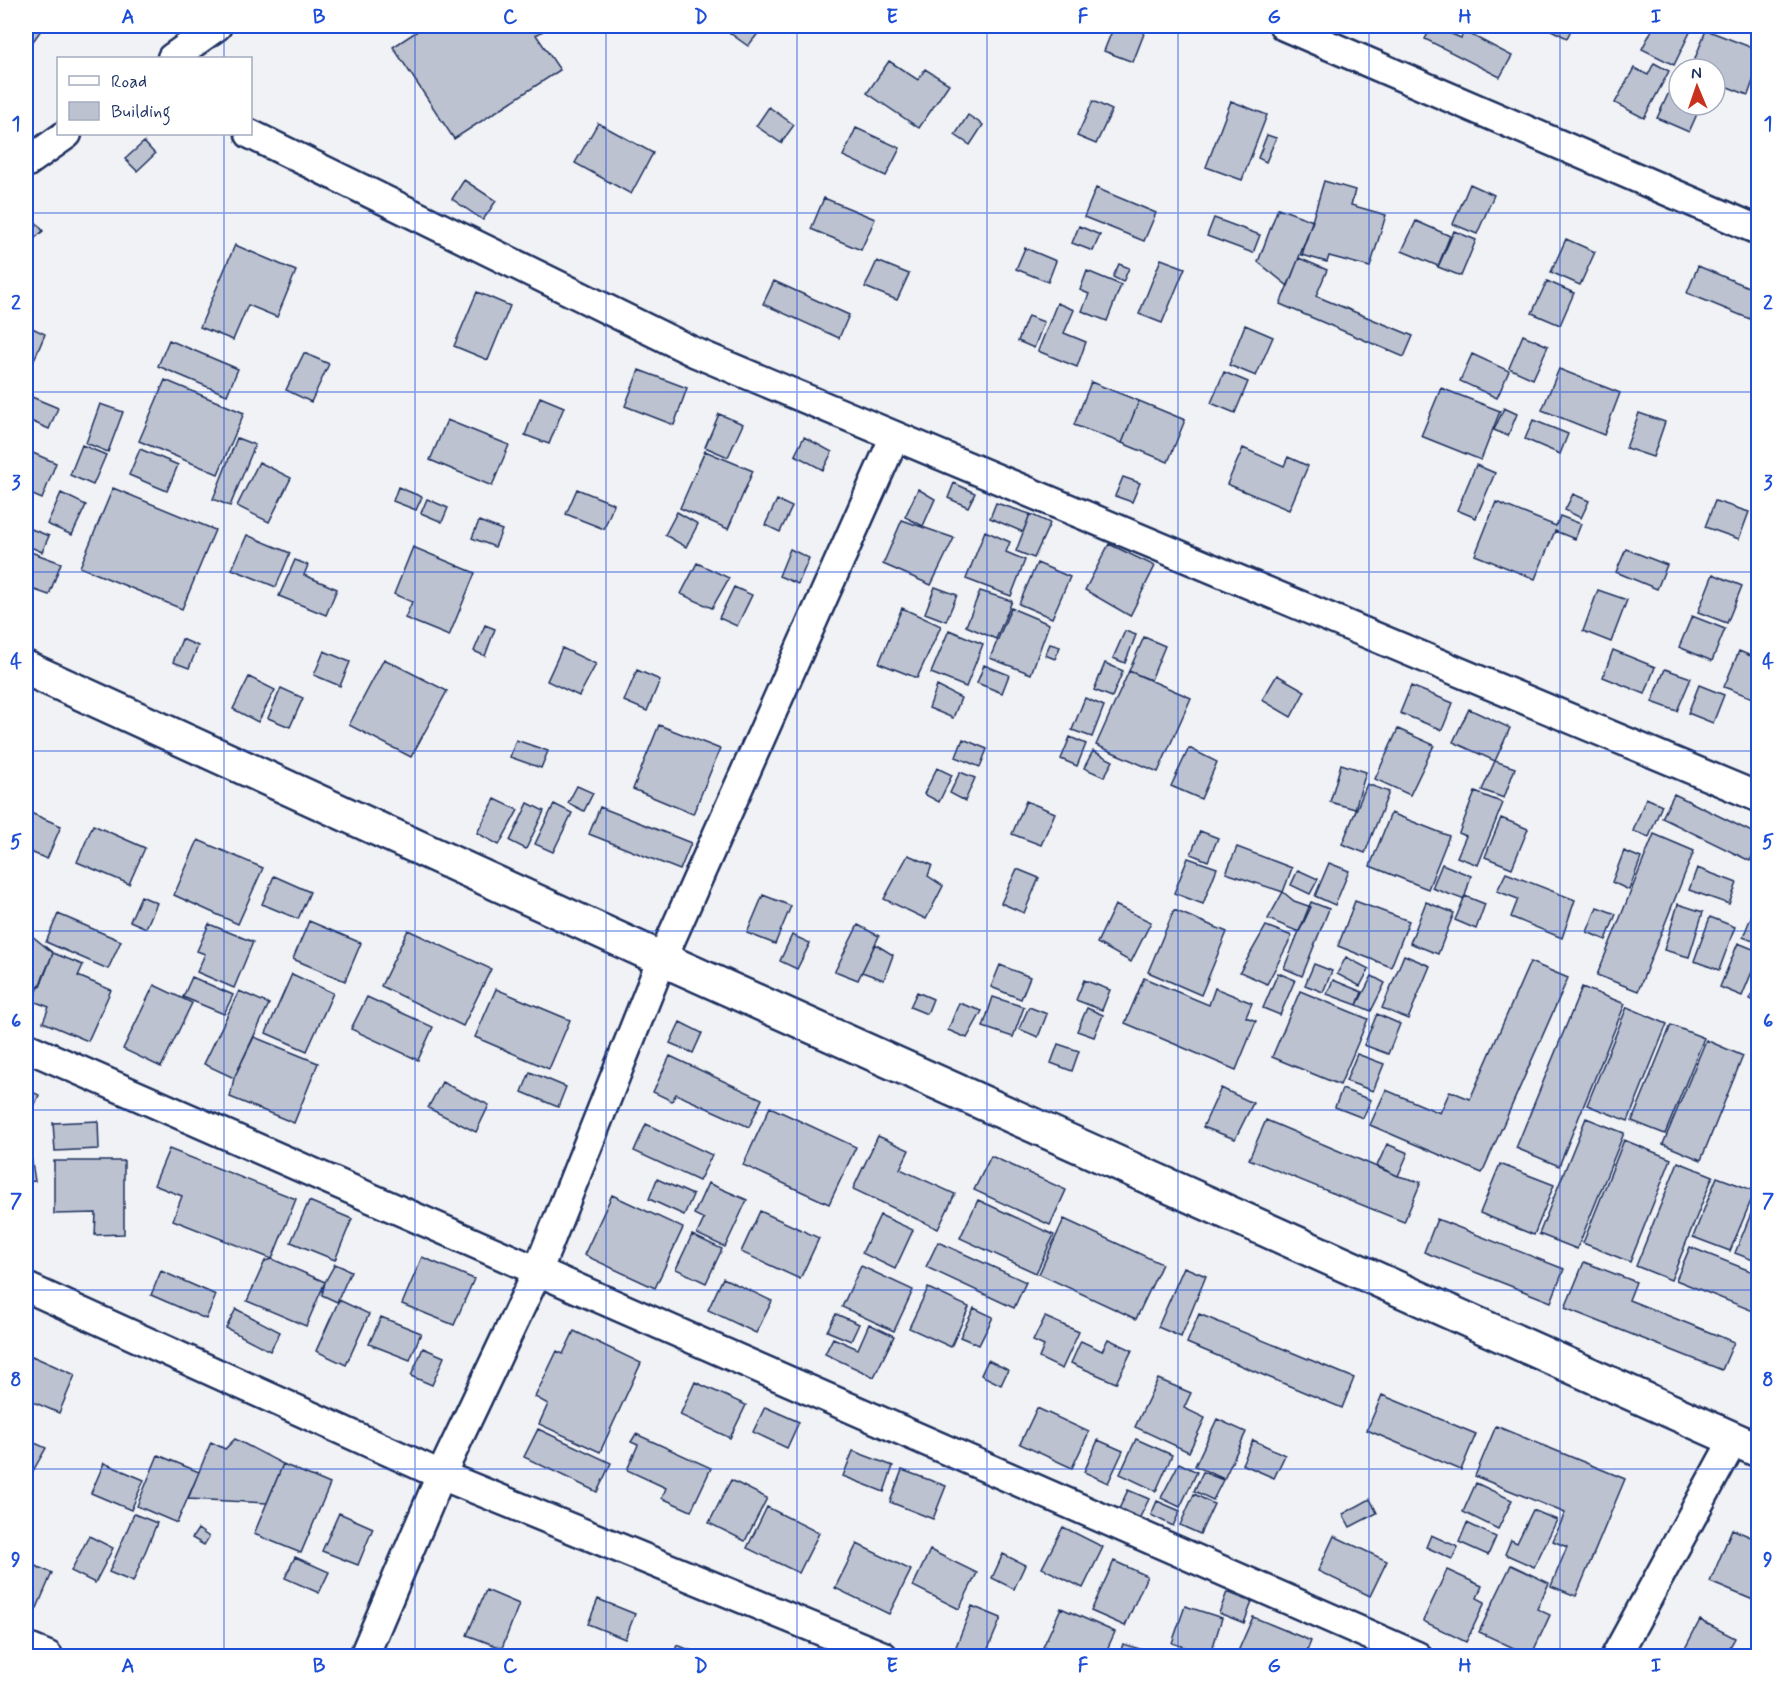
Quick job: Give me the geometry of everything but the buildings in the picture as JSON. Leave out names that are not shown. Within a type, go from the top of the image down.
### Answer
[{"type":"main road","points":[[26,668],[662,959],[1746,1444]]},
{"type":"street","points":[[173,57],[217,26]]},
{"type":"street","points":[[1284,26],[1758,230]]},
{"type":"street","points":[[26,164],[66,135]]},
{"type":"street","points":[[252,135],[694,352],[1758,797]]},
{"type":"street","points":[[364,1656],[441,1474],[538,1270],[662,959],[895,436]]},
{"type":"street","points":[[26,1047],[1417,1656]]},
{"type":"street","points":[[26,1287],[441,1474],[883,1656]]},
{"type":"street","points":[[1616,1656],[1746,1444]]},
{"type":"street","points":[[26,1647],[48,1656]]}]
